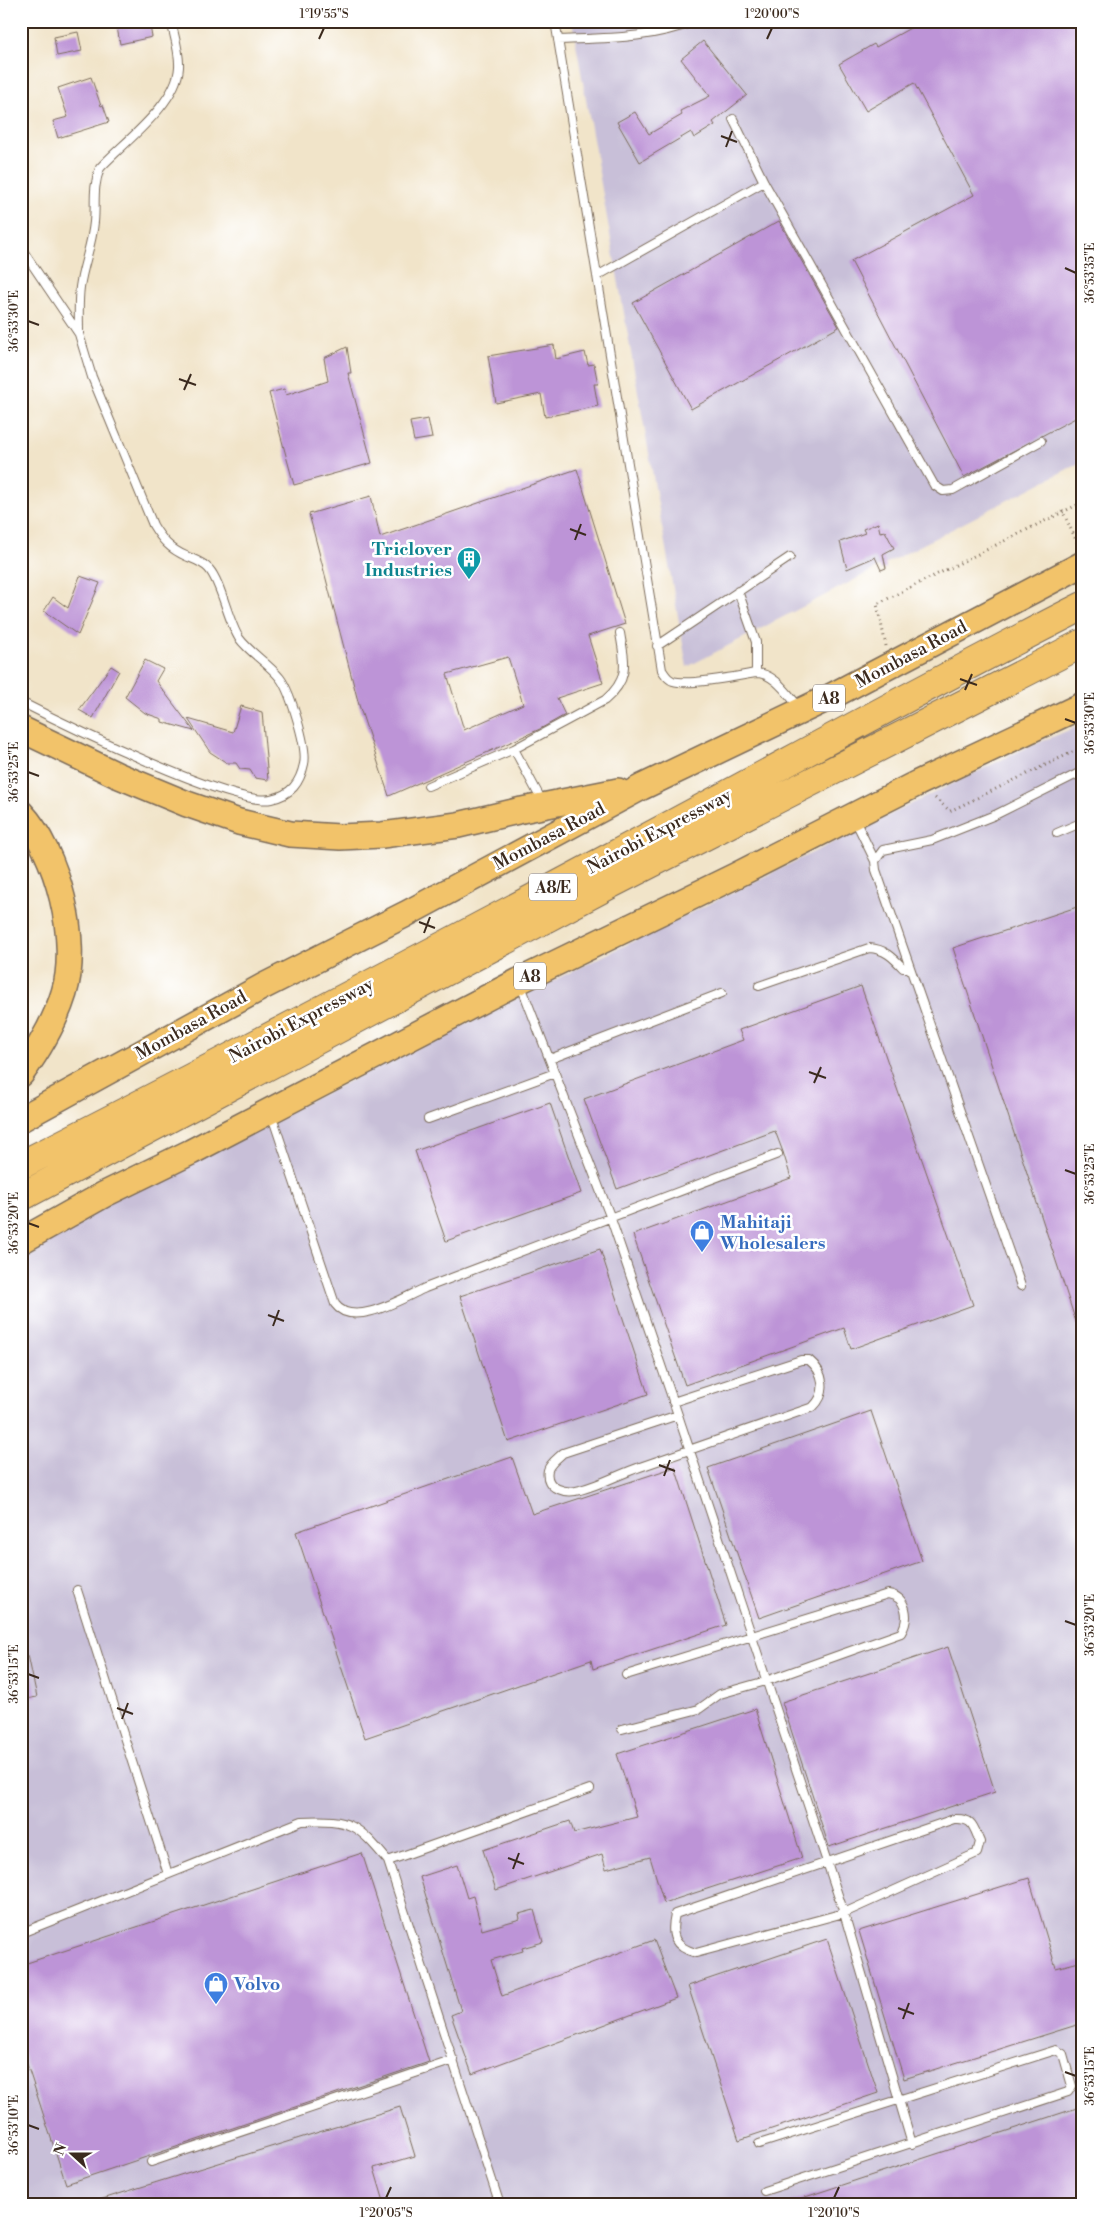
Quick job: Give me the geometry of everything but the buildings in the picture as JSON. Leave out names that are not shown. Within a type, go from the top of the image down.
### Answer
[{"type":"highway","name":"Mombasa Road","points":[[21,1119],[246,996],[381,927],[642,787],[803,711],[1083,564]]},
{"type":"highway","name":"Nairobi Expressway","points":[[21,1165],[175,1087],[614,855],[936,680],[1083,606]]},
{"type":"highway","name":"Nairobi Expressway","points":[[21,1197],[602,889],[1083,643]]},
{"type":"highway","name":"A8","points":[[21,1241],[105,1194],[270,1111],[519,981],[735,876],[918,783],[1083,705]]},
{"type":"highway","points":[[21,729],[117,775],[187,804],[239,822],[290,834],[340,837],[382,835],[458,826],[544,805],[642,787]]},
{"type":"highway","points":[[21,813],[48,855],[61,896],[70,947],[65,992],[42,1043],[21,1074]]},
{"type":"lane","points":[[79,334],[80,286],[90,251],[96,178],[100,168],[157,110],[177,81],[179,65],[171,21]]},
{"type":"lane","points":[[555,21],[662,670],[667,677],[674,681],[686,682],[756,673],[766,674],[774,679],[803,711]]},
{"type":"lane","points":[[558,40],[638,36],[674,29],[695,21]]},
{"type":"lane","points":[[21,70],[23,82],[21,91]]},
{"type":"lane","points":[[732,119],[764,182],[934,485],[943,491],[953,490],[1041,441]]},
{"type":"lane","points":[[597,276],[764,182]]},
{"type":"lane","points":[[21,248],[79,334],[92,377],[153,526],[162,540],[174,550],[198,561],[210,570],[239,637],[280,678],[293,704],[306,757],[296,786],[280,797],[269,800],[255,799],[225,791],[163,767],[21,702]]},
{"type":"lane","points":[[657,646],[790,557]]},
{"type":"lane","points":[[738,591],[756,642],[758,657],[756,673]]},
{"type":"lane","points":[[428,786],[514,748],[605,700],[620,684],[625,664],[620,634]]},
{"type":"lane","points":[[514,748],[544,805]]},
{"type":"lane","points":[[875,861],[884,850],[932,840],[994,815],[1083,771]]},
{"type":"lane","points":[[853,816],[875,861],[876,870],[1021,1286]]},
{"type":"lane","points":[[1057,833],[1083,822]]},
{"type":"lane","points":[[759,986],[869,948],[885,952],[894,957],[903,968],[910,968]]},
{"type":"lane","points":[[519,981],[610,1216],[678,1416],[844,1913],[912,2144]]},
{"type":"lane","points":[[550,1059],[722,993]]},
{"type":"lane","points":[[428,1118],[555,1073]]},
{"type":"lane","points":[[270,1111],[335,1304],[339,1309],[350,1314],[373,1310],[610,1216],[778,1154]]},
{"type":"lane","points":[[673,1402],[801,1360],[809,1360],[817,1368],[824,1389],[822,1396],[813,1407],[580,1490],[565,1492],[556,1490],[550,1480],[548,1471],[552,1463],[563,1453],[678,1416]]},
{"type":"lane","points":[[78,1590],[168,1874]]},
{"type":"lane","points":[[622,1729],[699,1709],[720,1694],[766,1681],[901,1633],[906,1619],[902,1601],[896,1595],[888,1594],[626,1674]]},
{"type":"lane","points":[[388,1861],[590,1789]]},
{"type":"lane","points":[[21,1933],[302,1822],[330,1819],[350,1825],[368,1837],[388,1861],[500,2205]]},
{"type":"lane","points":[[954,1819],[967,1820],[972,1823],[980,1842],[980,1848],[971,1857],[844,1913],[696,1953],[684,1950],[675,1940],[673,1926],[675,1914],[827,1863],[954,1819]]},
{"type":"lane","points":[[759,2144],[898,2098],[1056,2050],[1063,2054],[1072,2086],[1068,2092],[764,2191]]},
{"type":"lane","points":[[151,2162],[454,2060]]},
{"type":"path","points":[[890,666],[878,604],[1062,510],[1083,502]]},
{"type":"path","points":[[1062,510],[1083,552]]},
{"type":"path","points":[[918,783],[950,811],[1083,747]]},
{"type":"shaded area","points":[[572,21],[1083,21],[1083,461],[687,667]]},
{"type":"shaded area","points":[[1083,724],[1083,2205],[21,2205],[21,1247],[112,1198],[1019,751]]},
{"type":"place","name":"Triclover Industries","points":[[469,580]]},
{"type":"place","name":"Mahitaji Wholesalers","points":[[702,1253]]},
{"type":"place","name":"Volvo","points":[[216,2005]]}]
